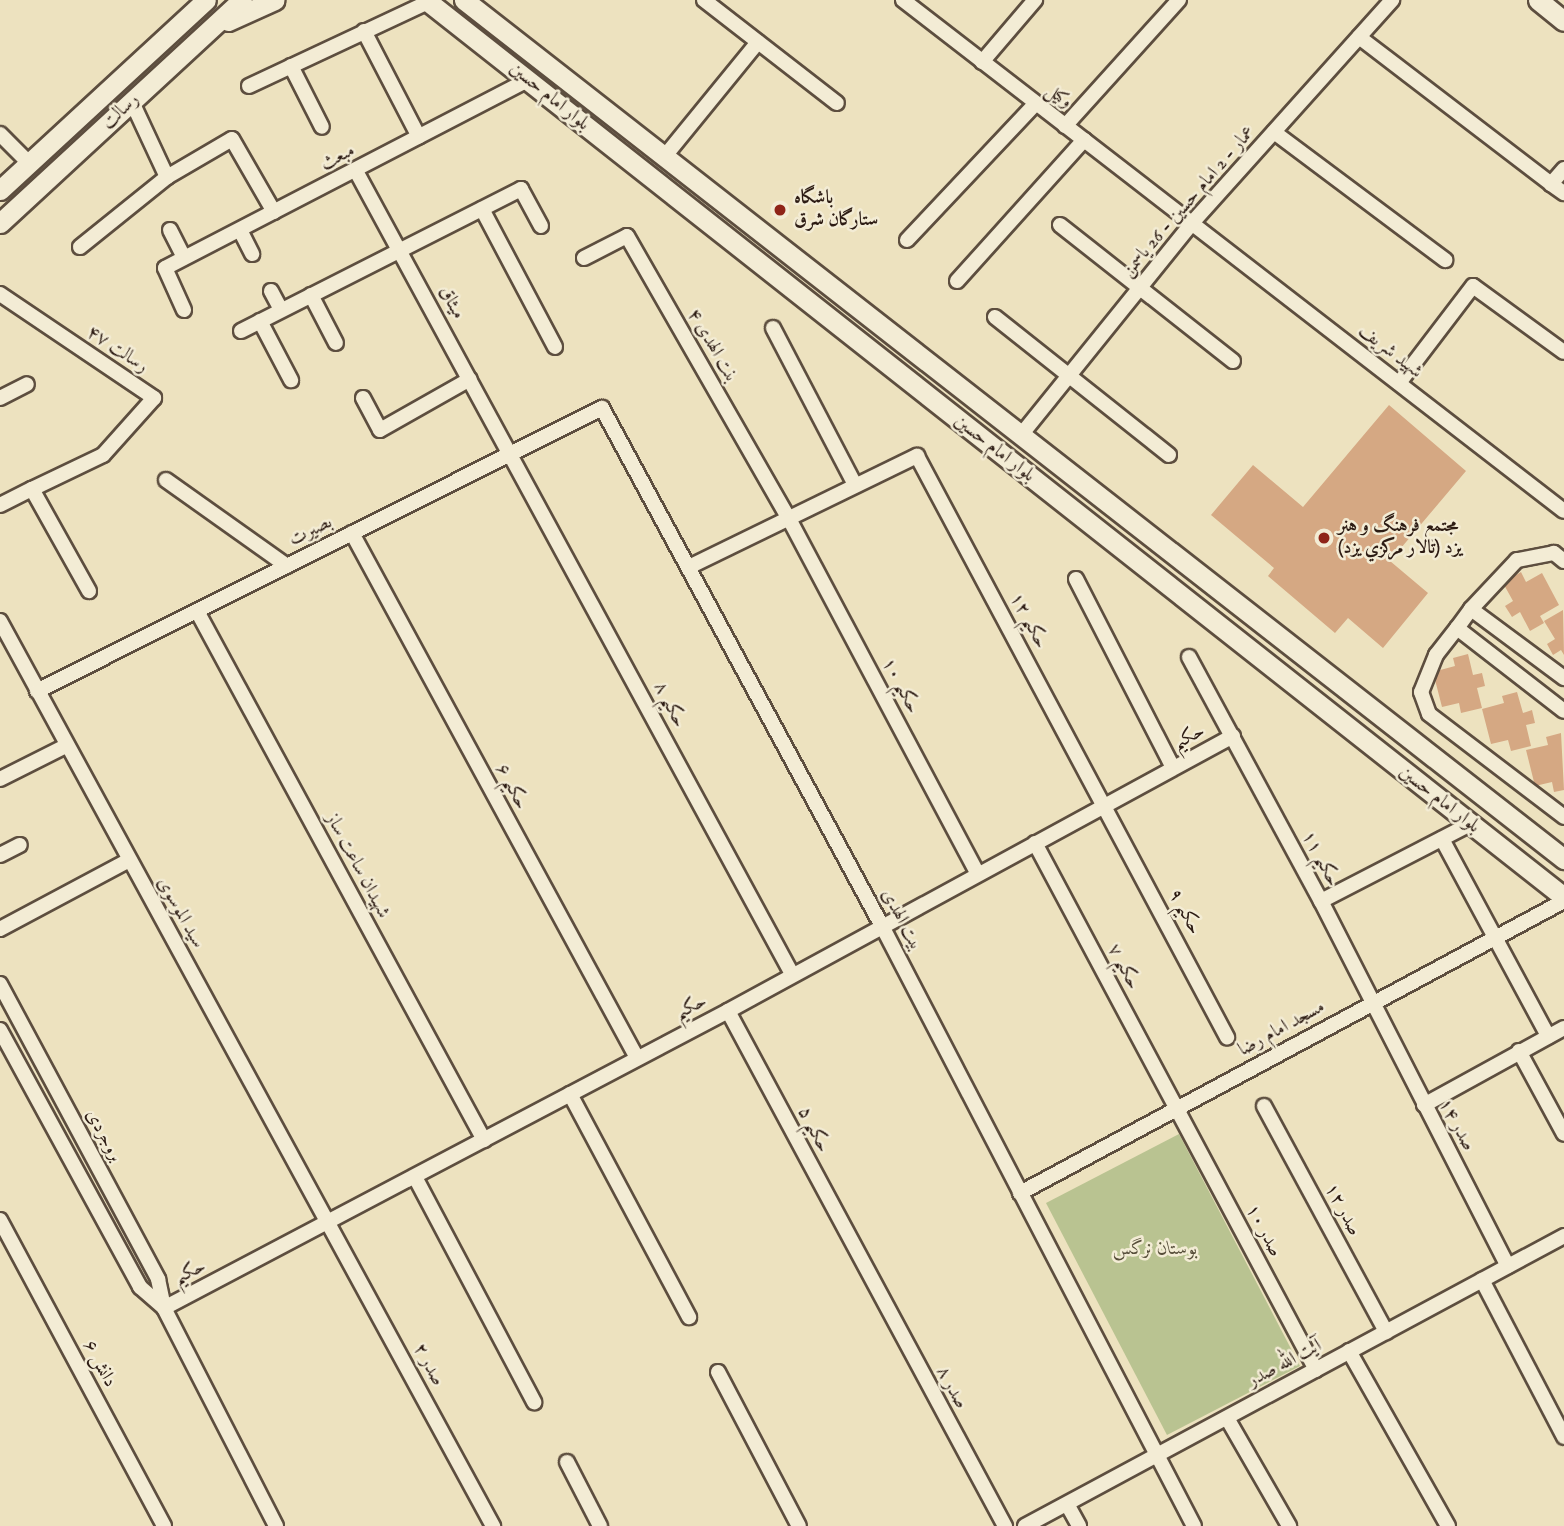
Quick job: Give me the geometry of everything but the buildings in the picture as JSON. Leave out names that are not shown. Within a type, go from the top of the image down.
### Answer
[{"type":"main road","name":"رسالت","points":[[0,190],[206,0]]},
{"type":"main road","name":"رسالت","points":[[0,223],[242,0]]},
{"type":"main road","points":[[211,29],[275,0]]},
{"type":"main road","name":"بلوار امام حسین","points":[[464,0],[1564,859]]},
{"type":"main road","points":[[477,0],[491,21]]},
{"type":"main road","points":[[1538,0],[1564,20]]},
{"type":"main road","name":"بلوار امام حسین","points":[[425,1],[1564,899]]},
{"type":"main road","points":[[761,264],[776,244]]},
{"type":"main road","points":[[1470,824],[1488,800]]},
{"type":"street","points":[[704,0],[837,103]]},
{"type":"street","name":"وکیل","points":[[902,0],[1192,223]]},
{"type":"street","points":[[982,62],[1035,0]]},
{"type":"street","points":[[1066,126],[1179,0]]},
{"type":"street","name":"عمار - 2 امام حسین - 26 یاسمن","points":[[1021,436],[1192,223],[1392,0]]},
{"type":"street","points":[[249,86],[425,1]]},
{"type":"street","points":[[365,31],[419,137]]},
{"type":"street","points":[[1359,37],[1564,193]]},
{"type":"street","points":[[665,156],[758,42]]},
{"type":"street","points":[[291,66],[322,127]]},
{"type":"street","name":"مبعث","points":[[184,310],[165,268],[527,80]]},
{"type":"street","points":[[132,102],[167,177]]},
{"type":"street","points":[[907,240],[1034,104]]},
{"type":"street","points":[[1274,132],[1445,260]]},
{"type":"street","points":[[0,134],[29,163]]},
{"type":"street","points":[[80,247],[167,177],[232,139],[274,212]]},
{"type":"street","points":[[957,281],[1084,140]]},
{"type":"street","points":[[1551,184],[1564,169]]},
{"type":"street","name":"میثاق","points":[[356,171],[511,454]]},
{"type":"street","points":[[241,331],[521,189],[541,226]]},
{"type":"street","points":[[482,209],[555,346]]},
{"type":"street","name":"شهید شریف","points":[[1192,223],[1564,510]]},
{"type":"street","points":[[1060,225],[1233,361]]},
{"type":"street","points":[[170,230],[184,258]]},
{"type":"street","points":[[240,230],[252,254]]},
{"type":"street","name":"بنت الهدی ۴","points":[[584,258],[627,236],[788,517]]},
{"type":"street","points":[[1399,383],[1473,286],[1564,352]]},
{"type":"street","points":[[271,291],[281,310]]},
{"type":"street","name":"رسالت ۴۷","points":[[0,294],[154,398],[103,455],[32,489]]},
{"type":"street","points":[[311,295],[336,343]]},
{"type":"street","points":[[995,317],[1068,378],[1170,455]]},
{"type":"street","points":[[260,321],[291,380]]},
{"type":"street","points":[[688,567],[855,485],[773,328]]},
{"type":"street","points":[[363,398],[380,430],[470,379]]},
{"type":"street","points":[[0,398],[27,384]]},
{"type":"street","name":"بصیرت","points":[[37,691],[602,408]]},
{"type":"street","name":"بیت الهدی","points":[[602,408],[882,926],[1155,1456],[1194,1526]]},
{"type":"street","name":"حکیم ۸","points":[[511,454],[792,974]]},
{"type":"street","name":"حکیم ۱۲","points":[[855,485],[917,456],[1106,804]]},
{"type":"street","points":[[166,480],[287,566]]},
{"type":"street","points":[[0,505],[32,489],[89,591]]},
{"type":"street","name":"حکیم ۱۰","points":[[788,517],[978,874]]},
{"type":"street","name":"حکیم ۶","points":[[352,533],[637,1058]]},
{"type":"street","points":[[1564,561],[1554,553],[1517,560],[1471,608],[1436,655],[1421,692],[1429,714],[1564,817]]},
{"type":"street","points":[[1076,579],[1173,768]]},
{"type":"street","points":[[1471,608],[1564,678]]},
{"type":"street","name":"شهیدان ساعت ساز","points":[[197,611],[484,1140]]},
{"type":"street","name":"سید الموسوی","points":[[0,621],[4,636],[37,691],[329,1223]]},
{"type":"street","points":[[1457,628],[1564,711]]},
{"type":"street","name":"حکیم ۱۱","points":[[1189,657],[1321,901],[1370,1002]]},
{"type":"street","name":"حکیم","points":[[164,1308],[728,1011],[1233,736]]},
{"type":"street","points":[[0,779],[66,746]]},
{"type":"street","name":"حکیم ۹","points":[[1106,804],[1227,1037]]},
{"type":"street","points":[[1321,901],[1470,824]]},
{"type":"street","points":[[1442,839],[1497,936],[1548,1037]]},
{"type":"street","name":"حکیم ۷","points":[[1035,843],[1177,1110]]},
{"type":"street","points":[[0,855],[19,845]]},
{"type":"street","points":[[0,929],[129,860]]},
{"type":"street","name":"مسجد امام رضا","points":[[1020,1193],[1564,899]]},
{"type":"street","name":"بروجردی","points":[[0,984],[158,1279],[164,1308],[276,1526]]},
{"type":"street","name":"صدر ۱۴","points":[[1370,1002],[1508,1266]]},
{"type":"street","name":"حکیم ۵","points":[[728,1011],[863,1268]]},
{"type":"street","points":[[1424,1105],[1564,1028]]},
{"type":"street","points":[[2,1039],[24,1031]]},
{"type":"street","name":"بروجردی","points":[[2,1039],[140,1287],[164,1308]]},
{"type":"street","points":[[1519,1051],[1564,1134]]},
{"type":"street","points":[[570,1094],[689,1317]]},
{"type":"street","name":"صدر ۱۲","points":[[1264,1106],[1386,1332]]},
{"type":"street","name":"صدر ۱۰","points":[[1177,1110],[1316,1370]]},
{"type":"street","points":[[80,1178],[99,1168]]},
{"type":"street","points":[[415,1177],[534,1402]]},
{"type":"street","name":"دانش ۶","points":[[0,1220],[164,1526]]},
{"type":"street","name":"صدر ۲","points":[[329,1223],[493,1526]]},
{"type":"street","name":"آیت الله صدر","points":[[1025,1526],[1564,1236]]},
{"type":"street","name":"صدر ۸","points":[[863,1268],[1005,1526]]},
{"type":"street","points":[[1482,1280],[1564,1437]]},
{"type":"street","points":[[1349,1351],[1448,1526]]},
{"type":"street","points":[[718,1371],[799,1526]]},
{"type":"street","points":[[1227,1418],[1290,1526]]},
{"type":"street","points":[[567,1462],[600,1526]]},
{"type":"street","points":[[1067,1504],[1079,1526]]},
{"type":"green space","name":"بوستان نرگس","points":[[1179,1134],[1300,1366],[1167,1435],[1046,1203]]},
{"type":"place","name":"باشگاه ستارگان شرق","points":[[780,210]]},
{"type":"place","name":"مجتمع فرهنگ و هنر یزد (تالار مركزي یزد)","points":[[1324,538]]}]
